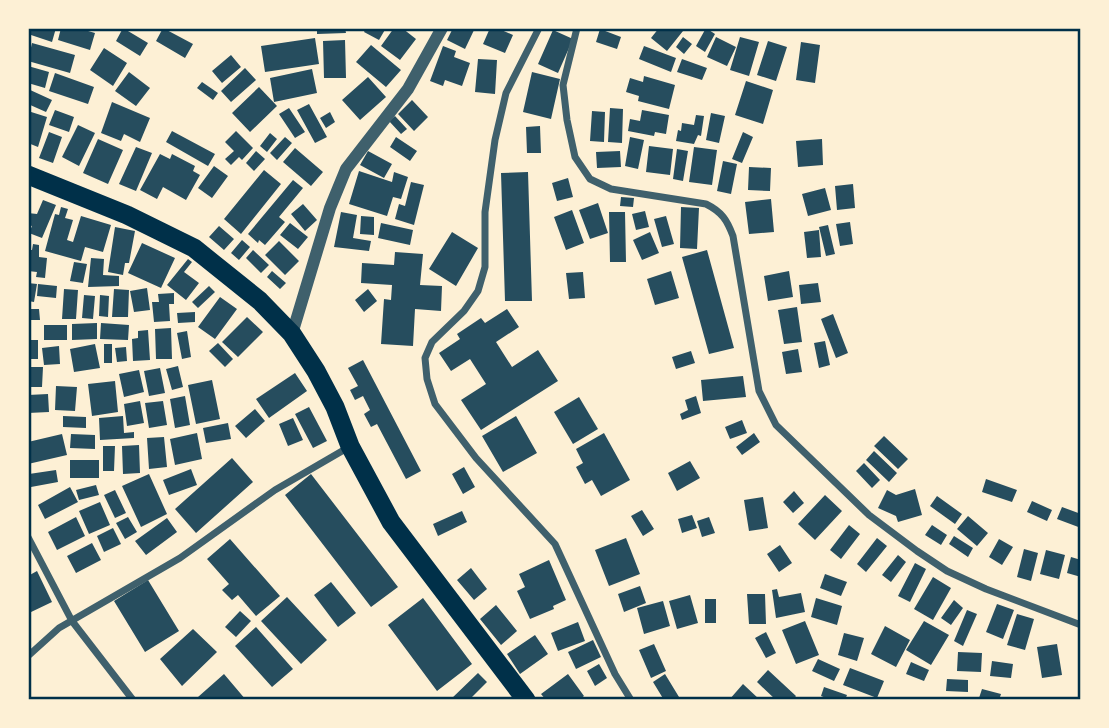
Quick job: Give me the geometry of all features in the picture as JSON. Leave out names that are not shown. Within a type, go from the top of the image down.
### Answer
[{"type":"highway","points":[[28,175],[127,215],[194,248],[260,301],[292,334],[335,407],[350,446],[391,522],[526,700]]},
{"type":"street","points":[[292,334],[330,208],[346,169],[408,89],[442,28]]},
{"type":"street","points":[[540,28],[506,93],[495,141],[485,212],[485,267],[478,291],[464,311],[432,342],[425,358],[427,379],[435,404],[476,458],[536,520],[555,544],[615,674],[631,700]]},
{"type":"street","points":[[577,28],[563,85],[575,157],[590,179],[611,189],[706,204],[720,211],[727,220],[733,236],[760,391],[776,425],[869,515],[947,571],[986,589],[1081,625]]},
{"type":"street","points":[[28,656],[59,628],[180,558],[275,489],[350,446]]},
{"type":"street","points":[[28,537],[72,621],[133,700]]},
{"type":"building","points":[[28,28],[56,28],[52,42],[28,34]]},
{"type":"building","points":[[61,28],[78,28],[95,33],[90,50],[58,40]]},
{"type":"building","points":[[123,28],[148,43],[140,56],[116,41]]},
{"type":"building","points":[[163,28],[193,44],[185,58],[156,41]]},
{"type":"building","points":[[317,28],[345,28],[346,33],[317,34]]},
{"type":"building","points":[[366,28],[386,28],[379,40],[364,32]]},
{"type":"building","points":[[394,28],[402,28],[416,39],[400,60],[381,46]]},
{"type":"building","points":[[453,28],[475,28],[465,49],[447,40]]},
{"type":"building","points":[[490,28],[513,35],[505,53],[483,44]]},
{"type":"building","points":[[659,28],[679,28],[683,31],[667,51],[651,38]]},
{"type":"building","points":[[706,28],[715,34],[705,52],[696,46]]},
{"type":"building","points":[[600,29],[621,37],[617,49],[596,42]]},
{"type":"building","points":[[553,30],[573,39],[558,73],[538,64]]},
{"type":"building","points":[[683,37],[692,44],[684,54],[676,47]]},
{"type":"building","points":[[716,37],[736,47],[727,66],[707,57]]},
{"type":"building","points":[[740,37],[759,42],[749,76],[730,70]]},
{"type":"building","points":[[315,38],[319,64],[265,72],[261,46]]},
{"type":"building","points":[[345,40],[346,78],[324,78],[323,41]]},
{"type":"building","points":[[768,41],[787,47],[776,81],[757,75]]},
{"type":"building","points":[[801,42],[820,45],[815,83],[796,80]]},
{"type":"building","points":[[32,43],[75,55],[70,73],[28,61]]},
{"type":"building","points":[[371,45],[401,70],[386,87],[356,62]]},
{"type":"building","points":[[443,46],[456,51],[454,57],[470,63],[462,86],[445,80],[443,86],[430,81]]},
{"type":"building","points":[[644,46],[676,58],[671,72],[639,59]]},
{"type":"building","points":[[104,48],[127,63],[113,86],[90,70]]},
{"type":"building","points":[[231,55],[241,67],[222,83],[212,71]]},
{"type":"building","points":[[478,59],[497,60],[495,94],[475,92]]},
{"type":"building","points":[[682,59],[707,68],[702,80],[677,72]]},
{"type":"building","points":[[28,66],[49,72],[45,88],[28,83]]},
{"type":"building","points":[[245,68],[256,80],[231,102],[221,91]]},
{"type":"building","points":[[312,69],[317,93],[274,102],[270,78]]},
{"type":"building","points":[[129,72],[150,88],[136,106],[115,91]]},
{"type":"building","points":[[532,72],[560,79],[551,119],[523,112]]},
{"type":"building","points":[[55,73],[94,87],[88,104],[49,91]]},
{"type":"building","points":[[644,76],[675,85],[669,109],[638,101],[639,96],[626,92],[630,78],[643,82]]},
{"type":"building","points":[[368,77],[386,97],[360,120],[342,100]]},
{"type":"building","points":[[746,81],[773,90],[763,124],[735,115]]},
{"type":"building","points":[[202,82],[218,93],[213,100],[197,88]]},
{"type":"building","points":[[259,87],[277,106],[250,132],[232,113]]},
{"type":"building","points":[[28,89],[52,100],[46,112],[28,104]]},
{"type":"building","points":[[412,100],[428,117],[414,131],[398,114]]},
{"type":"building","points":[[112,102],[150,118],[140,142],[124,134],[121,141],[101,133]]},
{"type":"building","points":[[309,104],[327,137],[315,143],[297,110]]},
{"type":"building","points":[[289,108],[305,132],[295,138],[279,114]]},
{"type":"building","points":[[610,108],[623,109],[622,143],[608,142]]},
{"type":"building","points":[[55,110],[74,117],[69,132],[49,125]]},
{"type":"building","points":[[642,110],[669,115],[666,134],[655,132],[654,136],[628,131],[630,119],[640,121]]},
{"type":"building","points":[[28,111],[47,117],[38,147],[28,143]]},
{"type":"building","points":[[592,111],[605,112],[604,142],[590,141]]},
{"type":"building","points":[[330,112],[335,122],[326,128],[320,118]]},
{"type":"building","points":[[711,113],[725,116],[719,143],[706,140]]},
{"type":"building","points":[[696,115],[704,116],[701,136],[698,135],[694,144],[676,141],[682,123],[694,125]]},
{"type":"building","points":[[395,116],[407,129],[401,134],[389,121]]},
{"type":"building","points":[[78,125],[95,133],[79,166],[62,157]]},
{"type":"building","points":[[540,126],[541,153],[527,153],[526,127]]},
{"type":"building","points":[[172,131],[215,154],[208,166],[166,142]]},
{"type":"building","points":[[236,131],[253,148],[242,160],[239,157],[231,165],[225,159],[234,151],[225,142]]},
{"type":"building","points":[[49,132],[62,137],[53,163],[39,158]]},
{"type":"building","points":[[743,132],[753,137],[742,163],[732,159]]},
{"type":"building","points":[[270,133],[277,139],[267,152],[260,146]]},
{"type":"building","points":[[285,137],[292,143],[277,160],[270,153]]},
{"type":"building","points":[[396,137],[417,151],[410,161],[390,147]]},
{"type":"building","points":[[630,137],[644,140],[638,169],[625,166]]},
{"type":"building","points":[[98,139],[123,150],[108,184],[83,173]]},
{"type":"building","points":[[822,139],[823,165],[798,167],[796,141]]},
{"type":"building","points":[[649,146],[673,149],[670,175],[646,172]]},
{"type":"building","points":[[136,147],[152,153],[136,191],[119,184]]},
{"type":"building","points":[[694,147],[717,150],[712,185],[689,182]]},
{"type":"building","points":[[295,148],[323,172],[311,186],[283,162]]},
{"type":"building","points":[[677,149],[688,151],[683,181],[673,179]]},
{"type":"building","points":[[256,151],[265,159],[254,171],[246,163]]},
{"type":"building","points":[[368,151],[392,164],[384,178],[360,165]]},
{"type":"building","points":[[620,151],[621,167],[597,168],[596,152]]},
{"type":"building","points":[[160,154],[170,159],[172,154],[195,166],[193,171],[200,175],[186,200],[163,187],[157,199],[140,190]]},
{"type":"building","points":[[723,161],[737,164],[731,194],[717,191]]},
{"type":"building","points":[[214,166],[228,176],[212,198],[198,188]]},
{"type":"building","points":[[749,167],[771,168],[770,191],[748,190]]},
{"type":"building","points":[[264,170],[281,184],[241,234],[224,219]]},
{"type":"building","points":[[359,171],[392,182],[394,172],[408,177],[401,199],[393,197],[387,216],[349,204]]},
{"type":"building","points":[[528,172],[532,301],[505,301],[501,173]]},
{"type":"building","points":[[568,178],[573,197],[557,201],[552,183]]},
{"type":"building","points":[[293,180],[303,188],[279,217],[285,222],[265,245],[259,240],[258,243],[248,234]]},
{"type":"building","points":[[411,182],[424,185],[414,225],[395,219],[399,204],[405,206]]},
{"type":"building","points":[[853,184],[855,208],[837,210],[835,186]]},
{"type":"building","points":[[825,188],[831,210],[808,216],[802,194]]},
{"type":"building","points":[[621,197],[634,198],[633,207],[620,206]]},
{"type":"building","points":[[771,199],[774,232],[749,234],[745,202]]},
{"type":"building","points":[[43,200],[56,205],[42,238],[29,233],[32,226],[28,225],[28,213],[37,214]]},
{"type":"building","points":[[598,203],[608,233],[590,239],[579,210]]},
{"type":"building","points":[[303,204],[317,220],[305,231],[291,214]]},
{"type":"building","points":[[61,207],[68,209],[65,218],[73,220],[67,240],[73,242],[81,216],[111,225],[103,252],[85,247],[81,261],[45,251],[55,214],[59,215]]},
{"type":"building","points":[[681,207],[699,208],[697,249],[680,248]]},
{"type":"building","points":[[572,210],[584,243],[566,250],[554,217]]},
{"type":"building","points":[[645,211],[649,227],[636,230],[632,214]]},
{"type":"building","points":[[341,212],[357,215],[353,238],[371,241],[369,251],[334,247]]},
{"type":"building","points":[[609,212],[625,212],[626,262],[610,262]]},
{"type":"building","points":[[361,216],[374,217],[374,235],[360,234]]},
{"type":"building","points":[[666,216],[674,244],[662,247],[654,219]]},
{"type":"building","points":[[850,222],[853,244],[840,246],[836,224]]},
{"type":"building","points":[[290,223],[308,237],[298,249],[280,235]]},
{"type":"building","points":[[381,223],[413,230],[410,245],[378,238]]},
{"type":"building","points":[[828,225],[835,254],[826,256],[819,227]]},
{"type":"building","points":[[219,226],[234,239],[224,250],[209,237]]},
{"type":"building","points":[[115,227],[135,231],[129,263],[125,263],[123,275],[108,272]]},
{"type":"building","points":[[819,230],[821,257],[807,258],[804,232]]},
{"type":"building","points":[[452,232],[478,248],[456,286],[429,269]]},
{"type":"building","points":[[650,232],[659,253],[642,260],[633,240]]},
{"type":"building","points":[[242,240],[250,247],[239,260],[231,253]]},
{"type":"building","points":[[279,241],[299,261],[285,275],[265,255]]},
{"type":"building","points":[[142,243],[175,258],[161,288],[128,273]]},
{"type":"building","points":[[33,244],[39,245],[39,257],[47,258],[45,278],[36,277],[37,272],[28,271],[28,250],[32,250]]},
{"type":"building","points":[[253,250],[269,265],[261,273],[246,258]]},
{"type":"building","points":[[707,250],[734,348],[709,354],[682,257]]},
{"type":"building","points":[[395,252],[423,254],[420,285],[442,286],[441,311],[415,309],[413,346],[381,344],[384,299],[391,300],[392,285],[361,283],[362,263],[394,265]]},
{"type":"building","points":[[91,258],[104,259],[103,275],[119,276],[119,286],[88,287]]},
{"type":"building","points":[[188,259],[192,262],[184,272],[199,283],[186,300],[167,285]]},
{"type":"building","points":[[74,262],[87,264],[83,283],[70,281]]},
{"type":"building","points":[[272,271],[286,283],[280,289],[267,277]]},
{"type":"building","points":[[671,271],[679,298],[655,305],[647,279]]},
{"type":"building","points":[[789,271],[793,297],[768,301],[764,276]]},
{"type":"building","points":[[583,272],[585,298],[569,299],[566,273]]},
{"type":"building","points":[[28,283],[37,284],[34,302],[28,301]]},
{"type":"building","points":[[818,283],[821,302],[801,304],[799,285]]},
{"type":"building","points":[[38,284],[57,286],[56,298],[37,296]]},
{"type":"building","points":[[209,286],[215,292],[198,308],[192,302]]},
{"type":"building","points":[[147,288],[150,310],[134,312],[130,291]]},
{"type":"building","points":[[64,289],[78,290],[76,319],[62,319]]},
{"type":"building","points":[[114,289],[129,290],[128,317],[112,317]]},
{"type":"building","points":[[368,289],[377,301],[364,312],[355,300]]},
{"type":"building","points":[[174,293],[174,304],[169,304],[170,321],[154,322],[152,302],[159,302],[158,294]]},
{"type":"building","points":[[84,295],[95,296],[93,319],[82,318]]},
{"type":"building","points":[[100,295],[109,296],[108,317],[99,316]]},
{"type":"building","points":[[220,297],[237,309],[215,339],[198,327]]},
{"type":"building","points":[[797,307],[802,342],[784,344],[778,310]]},
{"type":"building","points":[[28,309],[39,309],[40,320],[28,320]]},
{"type":"building","points":[[507,309],[519,327],[496,342],[512,367],[538,350],[558,381],[481,430],[461,400],[486,384],[470,359],[451,371],[439,353],[460,339],[457,334],[481,318],[485,323]]},
{"type":"building","points":[[195,312],[195,322],[178,323],[177,313]]},
{"type":"building","points":[[833,314],[848,353],[836,358],[821,319]]},
{"type":"building","points":[[247,317],[263,332],[238,357],[222,342]]},
{"type":"building","points":[[97,323],[97,339],[72,340],[72,324]]},
{"type":"building","points":[[101,323],[129,325],[128,340],[100,339]]},
{"type":"building","points":[[44,325],[67,325],[67,340],[44,340]]},
{"type":"building","points":[[171,328],[172,359],[156,359],[155,329]]},
{"type":"building","points":[[148,330],[150,360],[133,361],[132,339],[138,338],[138,331]]},
{"type":"building","points":[[187,331],[191,357],[182,359],[177,333]]},
{"type":"building","points":[[28,340],[38,340],[38,359],[28,359]]},
{"type":"building","points":[[825,341],[830,365],[819,368],[814,343]]},
{"type":"building","points":[[218,343],[233,359],[225,367],[209,351]]},
{"type":"building","points":[[95,344],[100,368],[74,372],[70,349]]},
{"type":"building","points":[[104,344],[112,344],[112,363],[104,363]]},
{"type":"building","points":[[59,346],[60,364],[44,365],[42,348]]},
{"type":"building","points":[[126,347],[127,361],[117,362],[115,348]]},
{"type":"building","points":[[798,349],[802,372],[786,374],[782,352]]},
{"type":"building","points":[[691,351],[695,363],[676,369],[672,357]]},
{"type":"building","points":[[363,360],[421,471],[406,479],[377,424],[371,427],[364,414],[370,410],[363,396],[355,400],[350,390],[358,386],[348,368]]},
{"type":"building","points":[[178,366],[183,387],[172,390],[166,369]]},
{"type":"building","points":[[28,367],[43,367],[42,387],[28,387]]},
{"type":"building","points":[[160,368],[165,393],[149,396],[144,371]]},
{"type":"building","points":[[139,370],[144,392],[124,397],[119,374]]},
{"type":"building","points":[[295,373],[307,391],[269,418],[256,399]]},
{"type":"building","points":[[743,376],[746,397],[703,401],[701,380]]},
{"type":"building","points":[[212,380],[220,419],[196,424],[188,385]]},
{"type":"building","points":[[115,381],[118,412],[92,416],[88,384]]},
{"type":"building","points":[[56,386],[77,387],[75,411],[55,410]]},
{"type":"building","points":[[48,394],[49,412],[28,413],[28,395]]},
{"type":"building","points":[[185,396],[190,425],[175,428],[170,399]]},
{"type":"building","points":[[696,396],[701,413],[682,420],[680,414],[688,410],[685,400]]},
{"type":"building","points":[[579,397],[598,429],[573,444],[554,412]]},
{"type":"building","points":[[140,401],[144,423],[127,426],[124,404]]},
{"type":"building","points":[[163,401],[167,425],[149,428],[145,403]]},
{"type":"building","points":[[309,407],[327,441],[313,448],[295,414]]},
{"type":"building","points":[[255,409],[265,421],[246,438],[235,426]]},
{"type":"building","points":[[63,416],[86,417],[86,428],[63,427]]},
{"type":"building","points":[[123,416],[124,433],[134,432],[134,438],[100,440],[99,418]]},
{"type":"building","points":[[516,416],[537,453],[503,472],[482,436]]},
{"type":"building","points":[[293,418],[303,440],[288,446],[279,424]]},
{"type":"building","points":[[742,420],[747,433],[730,439],[725,427]]},
{"type":"building","points":[[228,423],[231,439],[206,443],[203,428]]},
{"type":"building","points":[[197,433],[202,459],[175,465],[170,439]]},
{"type":"building","points":[[604,433],[630,480],[601,496],[592,480],[585,484],[576,467],[583,463],[576,449]]},
{"type":"building","points":[[754,433],[760,442],[742,455],[736,447]]},
{"type":"building","points":[[62,434],[67,455],[28,464],[28,442]]},
{"type":"building","points":[[71,434],[95,435],[95,449],[70,448]]},
{"type":"building","points":[[884,436],[908,459],[898,469],[874,446]]},
{"type":"building","points":[[164,437],[167,467],[149,469],[147,438]]},
{"type":"building","points":[[139,445],[140,473],[123,474],[122,446]]},
{"type":"building","points":[[103,446],[115,446],[114,471],[103,471]]},
{"type":"building","points":[[874,451],[897,473],[889,482],[866,460]]},
{"type":"building","points":[[232,458],[253,482],[196,533],[175,509]]},
{"type":"building","points":[[70,460],[99,460],[99,478],[70,478]]},
{"type":"building","points":[[690,461],[700,478],[677,491],[668,473]]},
{"type":"building","points":[[864,463],[880,480],[872,488],[856,471]]},
{"type":"building","points":[[464,467],[475,487],[463,494],[452,474]]},
{"type":"building","points":[[191,469],[197,485],[169,495],[163,480]]},
{"type":"building","points":[[56,470],[58,482],[31,487],[29,474]]},
{"type":"building","points":[[149,474],[167,514],[141,527],[122,486]]},
{"type":"building","points":[[311,474],[398,587],[371,607],[285,495]]},
{"type":"building","points":[[986,479],[1017,490],[1012,502],[982,492]]},
{"type":"building","points":[[96,485],[99,495],[79,500],[76,490]]},
{"type":"building","points":[[70,487],[78,502],[45,519],[38,505]]},
{"type":"building","points":[[915,489],[922,515],[898,522],[896,516],[878,508],[887,490],[896,495]]},
{"type":"building","points":[[115,490],[126,513],[115,518],[104,495]]},
{"type":"building","points":[[794,491],[804,503],[793,513],[783,502]]},
{"type":"building","points":[[825,495],[842,511],[815,540],[798,524]]},
{"type":"building","points":[[937,496],[962,514],[955,524],[930,506]]},
{"type":"building","points":[[763,497],[768,528],[749,531],[744,500]]},
{"type":"building","points":[[1032,501],[1052,510],[1047,521],[1027,512]]},
{"type":"building","points":[[100,502],[110,525],[89,534],[79,511]]},
{"type":"building","points":[[1062,507],[1081,514],[1081,528],[1057,519]]},
{"type":"building","points":[[642,510],[654,529],[643,536],[631,516]]},
{"type":"building","points":[[462,511],[467,522],[438,536],[433,524]]},
{"type":"building","points":[[692,515],[697,528],[682,533],[678,519]]},
{"type":"building","points":[[968,516],[988,533],[977,546],[957,529]]},
{"type":"building","points":[[76,517],[85,536],[57,550],[48,532]]},
{"type":"building","points":[[128,517],[137,532],[125,539],[116,523]]},
{"type":"building","points":[[709,517],[715,533],[702,537],[697,521]]},
{"type":"building","points":[[167,518],[177,532],[146,555],[135,541]]},
{"type":"building","points":[[849,525],[860,534],[841,559],[830,550]]},
{"type":"building","points":[[932,525],[947,535],[941,545],[925,535]]},
{"type":"building","points":[[113,528],[121,544],[104,552],[97,536]]},
{"type":"building","points":[[954,536],[973,548],[968,557],[949,544]]},
{"type":"building","points":[[626,538],[640,574],[609,586],[595,550]]},
{"type":"building","points":[[877,538],[887,546],[866,572],[857,564]]},
{"type":"building","points":[[230,539],[280,596],[256,616],[238,595],[232,600],[222,590],[229,584],[207,559]]},
{"type":"building","points":[[999,539],[1013,547],[1002,565],[989,557]]},
{"type":"building","points":[[92,543],[101,560],[76,573],[67,556]]},
{"type":"building","points":[[780,545],[792,563],[779,572],[767,554]]},
{"type":"building","points":[[1024,549],[1038,553],[1031,581],[1017,577]]},
{"type":"building","points":[[1046,550],[1065,555],[1059,579],[1040,574]]},
{"type":"building","points":[[898,555],[906,562],[891,582],[882,575]]},
{"type":"building","points":[[1071,557],[1081,560],[1081,577],[1067,573]]},
{"type":"building","points":[[549,560],[566,600],[553,606],[554,609],[530,619],[517,591],[525,587],[519,574]]},
{"type":"building","points":[[915,563],[926,569],[910,602],[898,596]]},
{"type":"building","points":[[471,568],[487,589],[474,600],[457,580]]},
{"type":"building","points":[[37,571],[52,602],[29,613],[28,576]]},
{"type":"building","points":[[825,574],[847,582],[841,596],[820,588]]},
{"type":"building","points":[[933,577],[951,588],[933,620],[914,609]]},
{"type":"building","points":[[148,580],[179,631],[145,652],[114,601]]},
{"type":"building","points":[[331,582],[356,613],[338,627],[314,595]]},
{"type":"building","points":[[640,586],[646,603],[624,612],[618,594]]},
{"type":"building","points":[[777,589],[779,597],[801,593],[805,612],[776,618],[772,590]]},
{"type":"building","points":[[747,594],[765,594],[766,624],[749,624]]},
{"type":"building","points":[[690,595],[698,623],[677,629],[669,601]]},
{"type":"building","points":[[287,597],[327,640],[301,664],[261,621]]},
{"type":"building","points":[[423,598],[472,664],[437,691],[388,625]]},
{"type":"building","points":[[816,598],[842,606],[837,625],[811,617]]},
{"type":"building","points":[[705,599],[716,599],[716,623],[705,623]]},
{"type":"building","points":[[954,600],[963,608],[951,625],[941,618]]},
{"type":"building","points":[[663,601],[670,626],[644,634],[637,608]]},
{"type":"building","points":[[997,604],[1014,610],[1003,639],[986,632]]},
{"type":"building","points":[[496,605],[517,631],[501,645],[480,619]]},
{"type":"building","points":[[967,610],[977,614],[963,646],[954,641]]},
{"type":"building","points":[[240,611],[251,621],[236,637],[225,627]]},
{"type":"building","points":[[1017,614],[1034,619],[1025,650],[1007,645]]},
{"type":"building","points":[[805,621],[819,655],[796,664],[782,630]]},
{"type":"building","points":[[924,621],[949,635],[931,665],[906,650]]},
{"type":"building","points":[[578,622],[585,641],[558,651],[551,633]]},
{"type":"building","points":[[885,626],[910,640],[896,667],[871,654]]},
{"type":"building","points":[[256,627],[293,669],[272,687],[235,646]]},
{"type":"building","points":[[193,629],[217,652],[182,686],[160,659]]},
{"type":"building","points":[[766,632],[776,653],[766,658],[755,638]]},
{"type":"building","points":[[844,633],[864,638],[857,661],[838,655]]},
{"type":"building","points":[[535,635],[548,654],[520,674],[507,654]]},
{"type":"building","points":[[593,640],[601,657],[576,669],[568,652]]},
{"type":"building","points":[[654,644],[666,671],[651,678],[639,650]]},
{"type":"building","points":[[1057,644],[1062,675],[1042,678],[1037,647]]},
{"type":"building","points":[[958,652],[982,653],[981,672],[957,671]]},
{"type":"building","points":[[818,659],[840,669],[834,681],[812,671]]},
{"type":"building","points":[[992,661],[1013,664],[1011,678],[990,676]]},
{"type":"building","points":[[911,662],[929,670],[924,681],[906,674]]},
{"type":"building","points":[[599,664],[607,678],[595,686],[587,671]]},
{"type":"building","points":[[850,668],[884,681],[877,698],[843,685]]},
{"type":"building","points":[[768,670],[796,696],[793,700],[776,700],[757,682]]},
{"type":"building","points":[[478,673],[487,682],[469,700],[450,700]]},
{"type":"building","points":[[224,674],[246,700],[201,700],[198,697]]},
{"type":"building","points":[[568,674],[584,696],[579,700],[546,700],[541,694]]},
{"type":"building","points":[[665,674],[679,697],[674,700],[664,700],[653,682]]},
{"type":"building","points":[[947,679],[968,680],[968,692],[946,691]]},
{"type":"building","points":[[743,684],[760,700],[729,700]]},
{"type":"building","points":[[824,687],[847,695],[845,700],[831,700],[821,696]]},
{"type":"building","points":[[982,689],[1001,694],[999,700],[979,698]]}]
